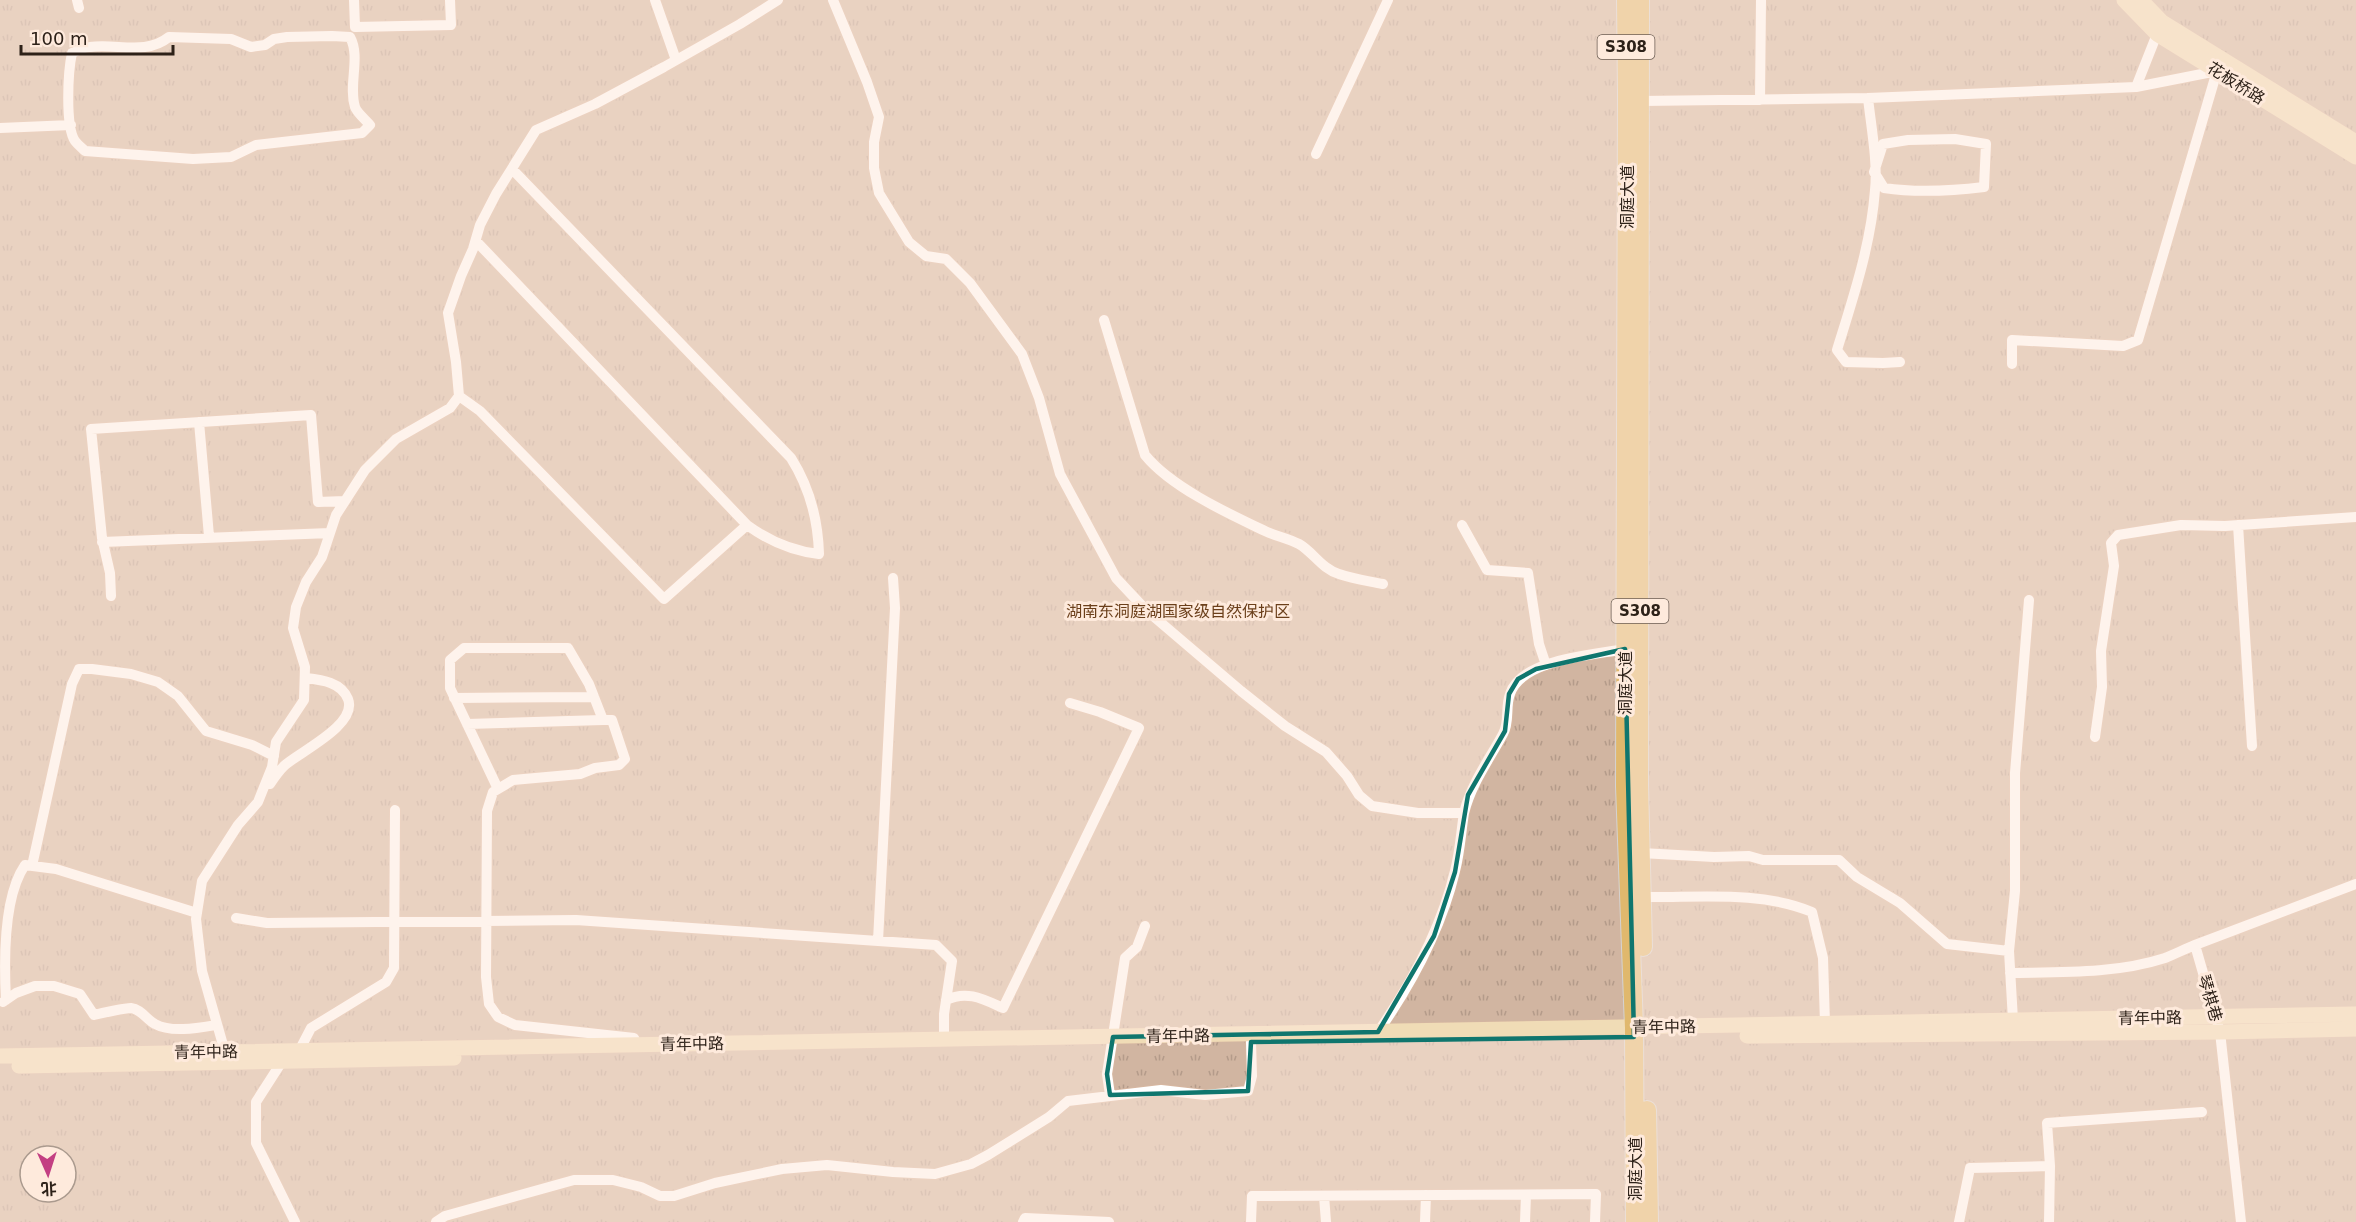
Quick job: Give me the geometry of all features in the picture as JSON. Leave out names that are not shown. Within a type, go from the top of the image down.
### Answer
[{"type":"main road","name":"洞庭大道","points":[[1626,0],[1625,786],[1649,1222]]},
{"type":"main road","name":"洞庭大道","points":[[1635,1222],[1642,897],[1640,0]]},
{"type":"main road","name":"花板桥路","points":[[2124,0],[2157,34],[2356,157]]},
{"type":"main road","name":"花板桥路","points":[[2141,0],[2162,22],[2356,142]]},
{"type":"main road","name":"青年中路","points":[[1640,1032],[1826,1024],[2356,1014]]},
{"type":"main road","name":"青年中路","points":[[0,1056],[637,1045],[1112,1041],[1378,1032],[2220,1032],[2356,1029]]},
{"type":"main road","points":[[0,1066],[281,1063],[1112,1041],[1251,1042],[1640,1032]]},
{"type":"street","points":[[354,0],[352,32],[355,109],[370,125],[362,133],[256,145],[231,158],[193,159],[86,151],[75,140],[71,125],[69,63],[72,53],[90,46],[144,48],[162,43],[169,37],[186,37],[231,39],[251,47],[265,45],[274,39],[287,37],[352,32],[451,25],[450,0]]},
{"type":"street","points":[[655,0],[676,60]]},
{"type":"street","points":[[225,1052],[202,971],[197,913],[202,881],[237,825],[258,802],[272,767],[276,742],[304,700],[305,667],[293,628],[296,608],[306,582],[322,557],[336,515],[365,470],[396,439],[450,408],[459,396],[448,313],[480,225],[496,194],[536,130],[595,104],[778,0]]},
{"type":"street","points":[[833,0],[879,117],[874,142],[874,168],[879,193],[909,242],[926,256],[946,259],[970,283],[1022,354],[1039,398],[1060,474],[1116,578],[1146,610],[1241,691],[1285,726],[1326,752],[1347,776],[1359,795],[1372,806],[1418,813],[1464,813]]},
{"type":"street","points":[[1316,154],[1388,0]]},
{"type":"street","points":[[1760,100],[1761,0]]},
{"type":"street","points":[[2136,87],[2157,34]]},
{"type":"street","points":[[1641,101],[1868,99],[2136,87],[2217,71],[2138,340],[2123,346],[2012,340],[2012,364]]},
{"type":"street","points":[[1868,99],[1876,188],[1856,290],[1837,350],[1846,362],[1900,362]]},
{"type":"street","points":[[0,128],[71,125]]},
{"type":"street","points":[[1955,139],[1986,144],[1984,187],[1902,191],[1884,188],[1874,172],[1883,144],[1908,140],[1955,139]]},
{"type":"street","points":[[476,241],[747,525],[784,547],[819,554],[815,515],[809,491],[791,458],[512,169]]},
{"type":"street","points":[[1104,320],[1145,455],[1151,463],[1179,484],[1218,507],[1265,531],[1300,545],[1314,559],[1337,574],[1383,584]]},
{"type":"street","points":[[459,396],[480,411],[664,599],[747,525]]},
{"type":"street","points":[[111,596],[110,573],[102,542],[91,429],[311,415],[318,502],[345,501]]},
{"type":"street","points":[[199,422],[209,536]]},
{"type":"street","points":[[2095,737],[2102,687],[2100,651],[2106,603],[2114,566],[2111,543],[2118,535],[2137,530],[2181,525],[2238,525],[2356,517]]},
{"type":"street","points":[[1462,525],[1487,570],[1528,573],[1539,644],[1546,665]]},
{"type":"street","points":[[2238,525],[2252,746]]},
{"type":"street","points":[[102,542],[330,533]]},
{"type":"street","points":[[878,941],[894,631],[893,578]]},
{"type":"street","points":[[2013,1020],[2009,951],[2015,891],[2015,773],[2028,600]]},
{"type":"street","points":[[498,789],[450,688],[450,660],[464,648],[568,648],[594,697],[603,720]]},
{"type":"street","points":[[1378,1032],[1406,991],[1434,936],[1455,872],[1468,795],[1505,731],[1509,694],[1518,679],[1563,659],[1625,649]]},
{"type":"street","points":[[32,866],[72,684],[79,669],[131,674],[158,682],[178,696],[206,731],[252,745],[274,756]]},
{"type":"street","points":[[262,793],[285,765],[310,749],[347,716],[349,702],[343,690],[326,681],[305,678]]},
{"type":"street","points":[[454,698],[594,697]]},
{"type":"street","points":[[946,1000],[954,996],[971,994],[1003,1008],[1139,728],[1070,703]]},
{"type":"street","points":[[467,724],[612,720],[625,759],[619,765],[595,768],[580,774],[513,780],[493,792],[487,811],[486,977],[489,1004],[498,1017],[514,1025],[634,1038],[637,1045]]},
{"type":"street","points":[[299,1051],[311,1029],[386,982],[393,968],[395,810]]},
{"type":"street","points":[[1641,853],[1714,857],[1749,856],[1763,860],[1839,860],[1857,877],[1900,903],[1947,944],[2009,951]]},
{"type":"street","points":[[3,1002],[11,896],[25,865],[56,869],[197,913]]},
{"type":"street","points":[[2010,973],[2092,970],[2131,966],[2164,958],[2356,885]]},
{"type":"street","points":[[1642,897],[1765,900],[1793,904],[1812,912],[1823,958],[1826,1024]]},
{"type":"street","points":[[236,918],[267,923],[576,920],[936,945],[952,961],[944,1032]]},
{"type":"street","points":[[1110,1095],[1107,1074],[1125,958],[1137,947],[1145,926]]},
{"type":"street","name":"琴棋巷","points":[[2195,945],[2220,1032],[2241,1222]]},
{"type":"street","points":[[3,1002],[16,993],[35,986],[54,986],[80,994],[94,1015],[131,1008],[140,1011],[154,1024],[168,1029],[216,1025]]},
{"type":"street","points":[[436,1222],[445,1215],[574,1180],[613,1180],[642,1187],[660,1196],[674,1196],[715,1183],[782,1169],[827,1165],[934,1174],[971,1164],[988,1155],[1049,1117],[1068,1101],[1161,1090],[1205,1095],[1248,1092],[1252,1076],[1251,1042]]},
{"type":"street","points":[[281,1063],[256,1102],[256,1143],[295,1222]]},
{"type":"street","points":[[2049,1222],[2050,1166],[2047,1123],[2202,1112]]},
{"type":"street","points":[[1959,1222],[1970,1168],[2050,1166]]},
{"type":"street","points":[[1251,1222],[1252,1196],[1596,1194],[1595,1222]]},
{"type":"street","points":[[1425,1222],[1426,1195]]},
{"type":"street","points":[[1525,1222],[1526,1195]]},
{"type":"street","points":[[1324,1196],[1326,1222]]},
{"type":"street","points":[[1023,1222],[1025,1218],[1109,1222]]},
{"type":"highlighted area","points":[[1625,649],[1634,1037],[1251,1042],[1248,1091],[1110,1095],[1107,1074],[1113,1037],[1378,1032],[1434,936],[1455,872],[1468,795],[1505,731],[1509,694],[1518,679],[1536,669]]},
{"type":"green space","name":"湖南东洞庭湖国家级自然保护区","points":[[0,0],[2356,0],[2356,1222],[0,1222]]}]
